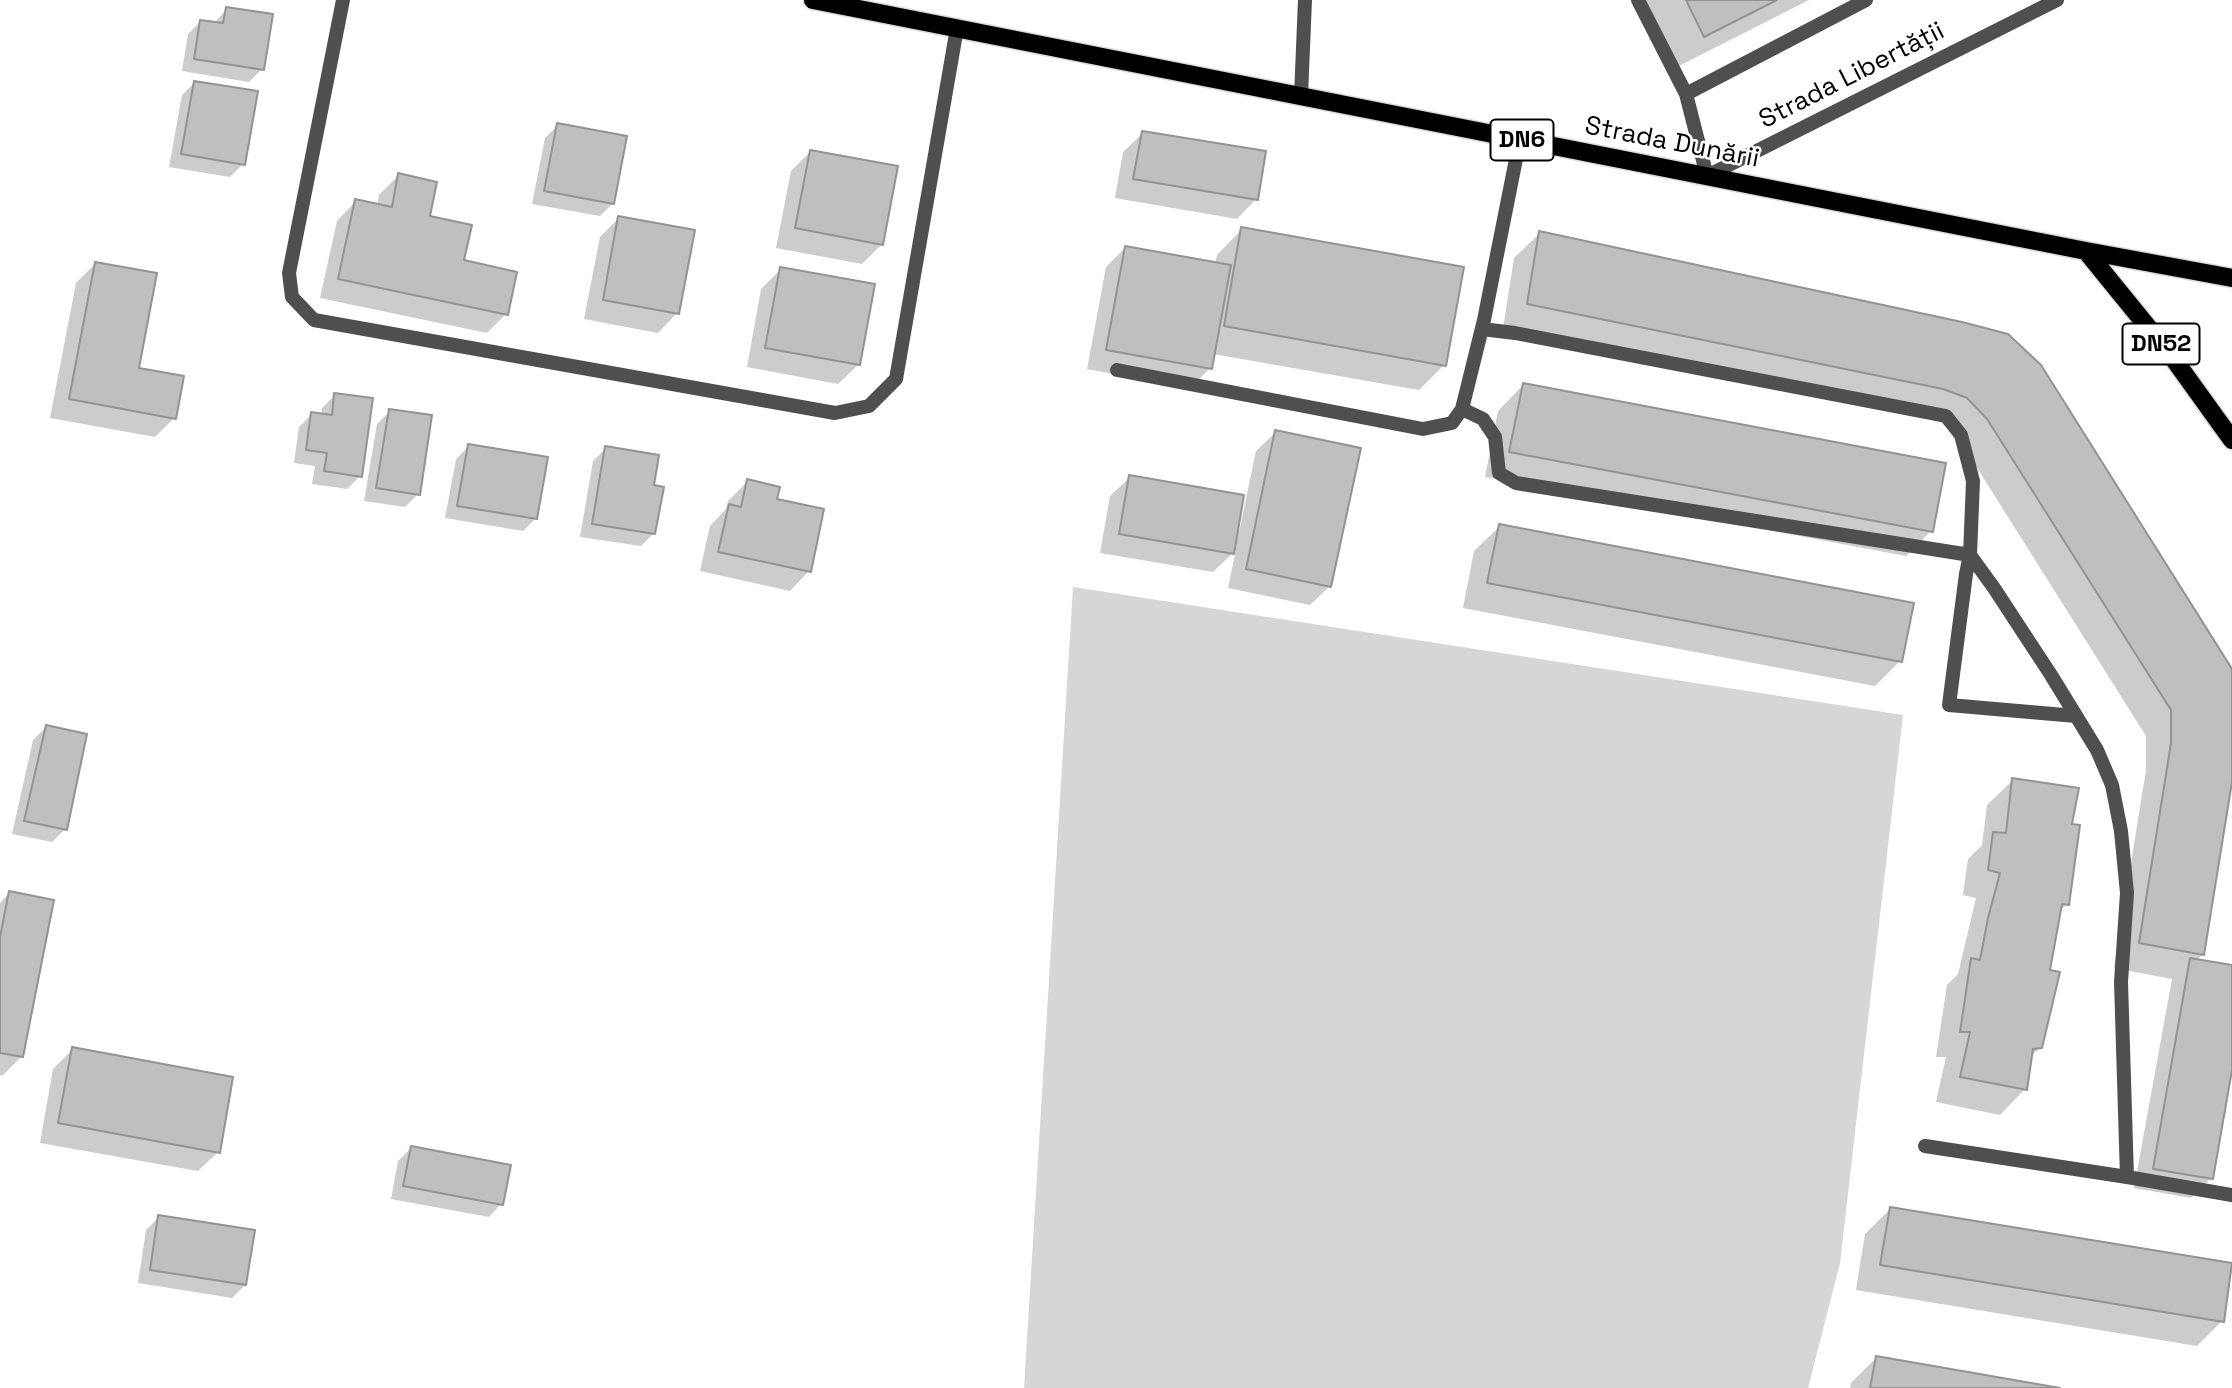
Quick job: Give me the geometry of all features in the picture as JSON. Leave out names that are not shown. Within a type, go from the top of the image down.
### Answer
[{"type":"main road","name":"Strada Dunării","points":[[813,0],[2232,278]]},
{"type":"main road","name":"DN52","points":[[2086,251],[2173,358],[2232,440]]},
{"type":"street","points":[[343,0],[289,273],[292,297],[314,320],[835,413],[869,407],[896,379],[957,28]]},
{"type":"street","points":[[1301,96],[1305,0]]},
{"type":"street","points":[[1638,0],[1686,94],[1707,176]]},
{"type":"street","points":[[1686,94],[1866,0]]},
{"type":"street","name":"Strada Libertății","points":[[1707,176],[2057,0]]},
{"type":"street","points":[[1116,370],[1423,429],[1452,423],[1462,409],[1482,329],[1520,139]]},
{"type":"street","points":[[1482,329],[1515,333],[1946,416],[1961,435],[1973,481],[1970,555],[1948,705],[2076,716]]},
{"type":"street","points":[[1462,409],[1483,419],[1495,437],[1499,473],[1516,483],[1970,555],[1994,588],[2097,750],[2112,785],[2121,831],[2127,893],[2121,982],[2127,1177]]},
{"type":"street","points":[[1925,1146],[2232,1195]]},
{"type":"shaded area","points":[[1073,587],[1903,715],[1840,1263],[1808,1388],[1024,1388]]},
{"type":"building","points":[[1686,0],[1777,0],[1704,37]]},
{"type":"building","points":[[226,7],[273,14],[264,70],[194,59],[200,20],[223,23]]},
{"type":"building","points":[[194,81],[258,91],[245,165],[181,154]]},
{"type":"building","points":[[557,123],[627,136],[614,204],[544,191]]},
{"type":"building","points":[[1142,131],[1266,151],[1258,200],[1133,179]]},
{"type":"building","points":[[810,150],[898,166],[883,245],[795,228]]},
{"type":"building","points":[[398,173],[437,182],[430,216],[472,225],[464,260],[517,272],[508,315],[338,279],[355,199],[392,207]]},
{"type":"building","points":[[618,216],[695,230],[679,314],[603,300]]},
{"type":"building","points":[[1241,227],[1464,267],[1446,366],[1224,326]]},
{"type":"building","points":[[1539,231],[2008,334],[2041,365],[2232,669],[2232,782],[2204,955],[2139,943],[2171,743],[2171,710],[1987,419],[1967,398],[1943,389],[1527,304]]},
{"type":"building","points":[[1125,246],[1231,265],[1212,369],[1106,350]]},
{"type":"building","points":[[95,262],[157,273],[139,368],[184,376],[176,419],[69,399]]},
{"type":"building","points":[[780,267],[875,284],[860,365],[765,348]]},
{"type":"building","points":[[1523,383],[1946,463],[1933,532],[1509,452]]},
{"type":"building","points":[[334,393],[373,398],[362,477],[324,471],[327,453],[306,450],[311,412],[332,415]]},
{"type":"building","points":[[389,409],[432,415],[420,495],[376,488]]},
{"type":"building","points":[[1275,430],[1361,448],[1331,587],[1246,569]]},
{"type":"building","points":[[468,444],[548,457],[537,519],[457,506]]},
{"type":"building","points":[[605,446],[659,455],[654,485],[664,487],[655,534],[592,524]]},
{"type":"building","points":[[1129,475],[1244,495],[1234,554],[1119,534]]},
{"type":"building","points":[[747,479],[780,487],[777,499],[824,509],[811,572],[718,552],[729,504],[741,507]]},
{"type":"building","points":[[1499,524],[1914,603],[1902,662],[1487,583]]},
{"type":"building","points":[[46,725],[87,734],[67,830],[24,821]]},
{"type":"building","points":[[2012,778],[2079,788],[2072,824],[2080,825],[2069,905],[2062,904],[2050,970],[2060,972],[2042,1048],[2033,1049],[2027,1090],[1960,1077],[1970,1032],[1960,1032],[1971,958],[1980,960],[2000,873],[1988,870],[1993,832],[2006,833]]},
{"type":"building","points":[[9,891],[54,900],[23,1057],[0,1053],[0,937]]},
{"type":"building","points":[[2190,958],[2232,965],[2232,1070],[2213,1179],[2153,1169]]},
{"type":"building","points":[[72,1047],[233,1077],[220,1153],[58,1123]]},
{"type":"building","points":[[411,1146],[511,1165],[503,1205],[403,1186]]},
{"type":"building","points":[[1890,1207],[2232,1263],[2224,1322],[1880,1265]]},
{"type":"building","points":[[158,1215],[255,1230],[246,1285],[150,1270]]},
{"type":"building","points":[[1876,1356],[2060,1388],[1870,1388]]}]
